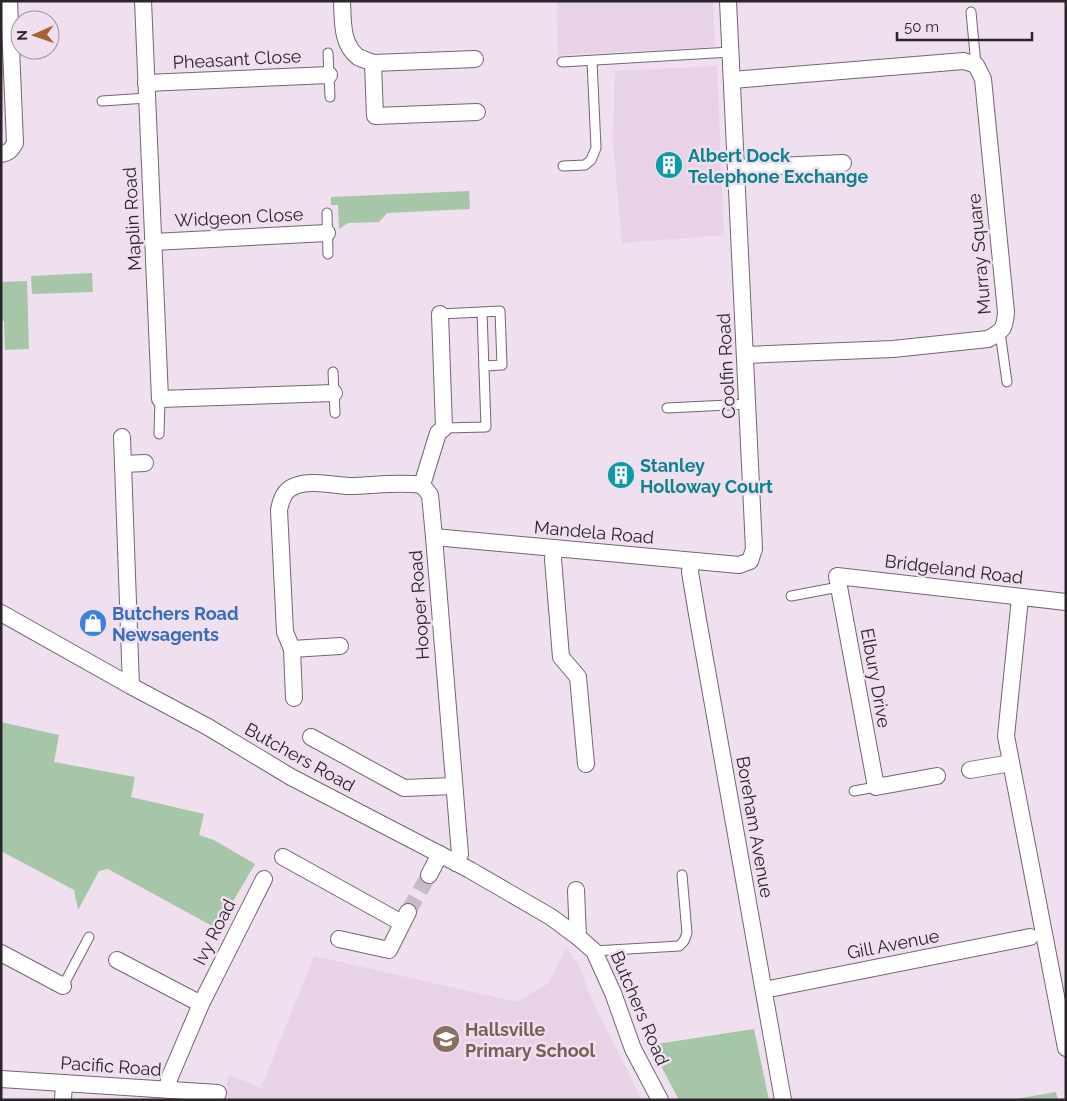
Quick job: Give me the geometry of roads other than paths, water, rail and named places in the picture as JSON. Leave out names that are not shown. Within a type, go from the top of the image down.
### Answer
[{"type":"street","points":[[1,154],[11,150],[15,143],[9,1]]},
{"type":"street","name":"Maplin Road","points":[[142,1],[160,399]]},
{"type":"street","points":[[342,1],[344,34],[349,46],[358,56],[373,63],[475,59]]},
{"type":"street","name":"Coolfin Road","points":[[728,1],[754,549],[750,561]]},
{"type":"street","points":[[732,80],[964,61],[976,65]]},
{"type":"street","points":[[373,63],[375,116],[477,112]]},
{"type":"street","name":"Murray Square","points":[[746,355],[893,349],[988,339],[1000,332],[1005,323],[1005,302],[983,79],[976,65]]},
{"type":"street","name":"Pheasant Close","points":[[147,91],[329,75]]},
{"type":"street","points":[[736,168],[843,163]]},
{"type":"street","name":"Widgeon Close","points":[[153,242],[327,233]]},
{"type":"street","points":[[294,698],[292,649],[285,632],[280,520],[282,498],[293,486],[302,484],[350,486],[411,483],[422,485],[438,433],[444,428],[440,314]]},
{"type":"street","points":[[160,399],[334,393]]},
{"type":"street","points":[[122,437],[131,686]]},
{"type":"street","points":[[123,464],[145,463]]},
{"type":"street","name":"Hooper Road","points":[[422,485],[430,495],[434,537],[460,854],[456,863]]},
{"type":"street","name":"Mandela Road","points":[[434,537],[739,565],[750,561]]},
{"type":"street","points":[[555,548],[554,559],[561,657],[578,678],[586,764]]},
{"type":"street","name":"Boreham Avenue","points":[[691,561],[690,572],[784,1100]]},
{"type":"street","name":"Bridgeland Road","points":[[838,582],[1066,602]]},
{"type":"street","name":"Elbury Drive","points":[[838,582],[876,787]]},
{"type":"street","points":[[1020,598],[1006,736],[1066,1048]]},
{"type":"street","name":"Butchers Road","points":[[1,613],[208,727],[291,777],[440,854],[551,917],[578,936],[594,951],[634,1049],[660,1100]]},
{"type":"street","points":[[292,649],[340,646]]},
{"type":"street","points":[[311,737],[404,788],[454,786]]},
{"type":"street","points":[[970,770],[1011,763]]},
{"type":"street","points":[[876,787],[937,776]]},
{"type":"street","points":[[429,875],[440,854]]},
{"type":"street","points":[[283,856],[405,918],[389,950],[339,939]]},
{"type":"street","name":"Ivy Road","points":[[168,1090],[169,1079],[201,1004],[264,879]]},
{"type":"street","points":[[576,890],[578,936]]},
{"type":"street","name":"Gill Avenue","points":[[764,990],[1030,937]]},
{"type":"street","points":[[1,952],[63,986]]},
{"type":"street","points":[[117,960],[201,1004]]},
{"type":"street","name":"Pacific Road","points":[[1,1079],[218,1093]]},
{"type":"street","points":[[63,1100],[64,1083]]},
{"type":"lane","name":"Murray Square","points":[[971,12],[976,65]]},
{"type":"lane","points":[[562,62],[731,52]]},
{"type":"lane","points":[[328,53],[330,97]]},
{"type":"lane","points":[[563,166],[585,165],[595,154],[592,61]]},
{"type":"lane","points":[[102,101],[147,91]]},
{"type":"lane","name":"Widgeon Close","points":[[326,213],[328,254]]},
{"type":"lane","points":[[440,314],[500,311],[502,365],[484,366]]},
{"type":"lane","points":[[444,428],[486,427],[482,312]]},
{"type":"lane","points":[[1000,332],[1007,382]]},
{"type":"lane","points":[[333,372],[335,413]]},
{"type":"lane","name":"Maplin Road","points":[[160,399],[160,434]]},
{"type":"lane","points":[[667,408],[748,404]]},
{"type":"lane","points":[[791,596],[838,582]]},
{"type":"lane","points":[[854,791],[876,787]]},
{"type":"lane","points":[[594,951],[679,946],[688,934],[682,875]]},
{"type":"lane","points":[[63,986],[89,937]]},
{"type":"tunnel","points":[[408,912],[429,875]]},
{"type":"place","name":"Albert Dock Telephone Exchange","points":[[669,165]]},
{"type":"place","name":"Stanley Holloway Court","points":[[621,475]]},
{"type":"place","name":"Butchers Road Newsagents","points":[[93,623]]},
{"type":"place","name":"Hallsville Primary School","points":[[446,1039]]}]
